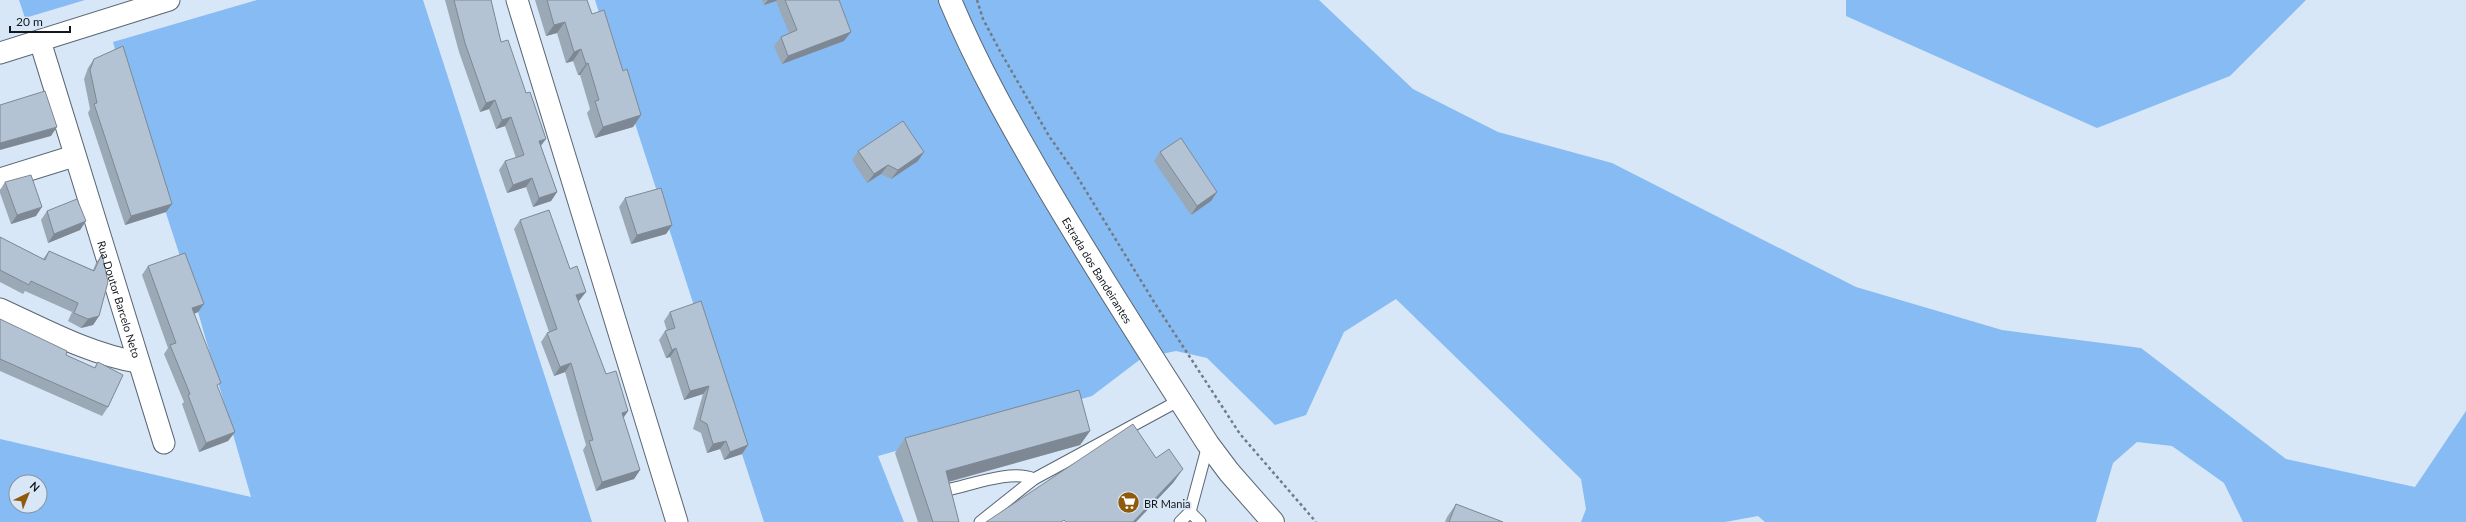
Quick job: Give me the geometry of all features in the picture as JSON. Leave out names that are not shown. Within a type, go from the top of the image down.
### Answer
[{"type":"main road","name":"Estrada dos Bandeirantes","points":[[950,0],[967,40],[999,104],[1076,236],[1208,444],[1229,472],[1273,522]]},
{"type":"street","points":[[0,53],[169,0]]},
{"type":"street","points":[[517,0],[677,522]]},
{"type":"street","name":"Rua Doutor Barcelo Neto","points":[[40,41],[137,362],[164,443]]},
{"type":"street","points":[[0,179],[74,156]]},
{"type":"street","points":[[0,309],[91,350],[117,359],[137,362]]},
{"type":"lane","points":[[980,522],[1034,479],[1180,400]]},
{"type":"lane","points":[[1180,522],[1190,512],[1208,444]]},
{"type":"lane","points":[[947,490],[1011,475],[1024,475],[1034,479]]},
{"type":"lane","points":[[1190,512],[1200,522]]},
{"type":"path","points":[[977,0],[983,19],[1049,136],[1075,172],[1158,308],[1240,434],[1316,522]]},
{"type":"shaded area","points":[[19,0],[85,0],[25,18]]},
{"type":"shaded area","points":[[257,0],[423,0],[592,522],[0,522],[0,439],[251,497],[198,312],[123,80],[113,42]]},
{"type":"shaded area","points":[[595,0],[1319,0],[1413,89],[1498,132],[1612,163],[1856,287],[2002,330],[2141,348],[2286,459],[2415,487],[2466,411],[2466,522],[2243,522],[2224,483],[2172,446],[2137,442],[2113,463],[2096,522],[1765,522],[1758,516],[1725,522],[1581,522],[1586,509],[1581,479],[1396,299],[1344,332],[1306,415],[1275,425],[1207,358],[1176,351],[1142,358],[1092,396],[878,456],[904,522],[764,522]]},
{"type":"shaded area","points":[[1846,0],[2306,0],[2230,76],[2097,128],[1846,16]]},
{"type":"building","points":[[454,0],[491,0],[501,42],[508,40],[526,93],[530,92],[546,139],[539,141],[557,192],[539,198],[532,178],[513,185],[505,161],[524,155],[511,117],[502,120],[495,100],[486,103],[465,43]]},
{"type":"building","points":[[547,0],[587,0],[592,14],[604,10],[623,71],[627,69],[641,115],[603,127],[595,101],[599,100],[588,63],[586,64],[581,49],[574,52],[565,22],[554,25]]},
{"type":"building","points":[[785,0],[839,0],[851,32],[788,56],[781,37],[797,30]]},
{"type":"building","points":[[123,46],[172,204],[131,216],[94,104],[97,103],[90,70],[94,59]]},
{"type":"building","points":[[45,91],[57,127],[0,143],[0,105]]},
{"type":"building","points":[[903,121],[924,152],[898,170],[888,165],[874,174],[858,151]]},
{"type":"building","points":[[1181,138],[1217,192],[1197,206],[1160,152]]},
{"type":"building","points":[[31,175],[42,207],[17,215],[5,182]]},
{"type":"building","points":[[661,188],[672,225],[637,235],[625,198]]},
{"type":"building","points":[[77,199],[86,221],[54,234],[47,211]]},
{"type":"building","points":[[549,210],[570,269],[577,266],[586,292],[576,295],[606,374],[616,371],[628,411],[622,413],[640,470],[602,482],[589,441],[593,440],[571,363],[560,367],[547,333],[557,329],[520,220]]},
{"type":"building","points":[[0,237],[45,260],[49,251],[94,271],[102,254],[108,282],[99,316],[88,319],[74,313],[78,303],[31,281],[29,285],[0,270]]},
{"type":"building","points":[[185,253],[204,304],[192,308],[221,383],[217,385],[235,432],[206,443],[188,395],[190,394],[170,345],[176,343],[148,266]]},
{"type":"building","points":[[701,301],[748,445],[730,452],[726,441],[713,444],[707,424],[700,420],[709,386],[690,391],[676,348],[672,350],[665,331],[675,328],[670,312]]},
{"type":"building","points":[[0,319],[67,351],[66,355],[95,368],[98,362],[123,375],[108,407],[0,359]]},
{"type":"building","points":[[1079,390],[1090,431],[946,471],[959,522],[933,522],[905,438]]},
{"type":"building","points":[[1133,424],[1156,458],[1169,449],[1183,469],[1133,522],[1066,522],[1064,520],[1061,522],[986,522]]},
{"type":"building","points":[[1456,504],[1503,522],[1449,522]]},
{"type":"place","name":"BR Mania","points":[[1128,503]]}]
